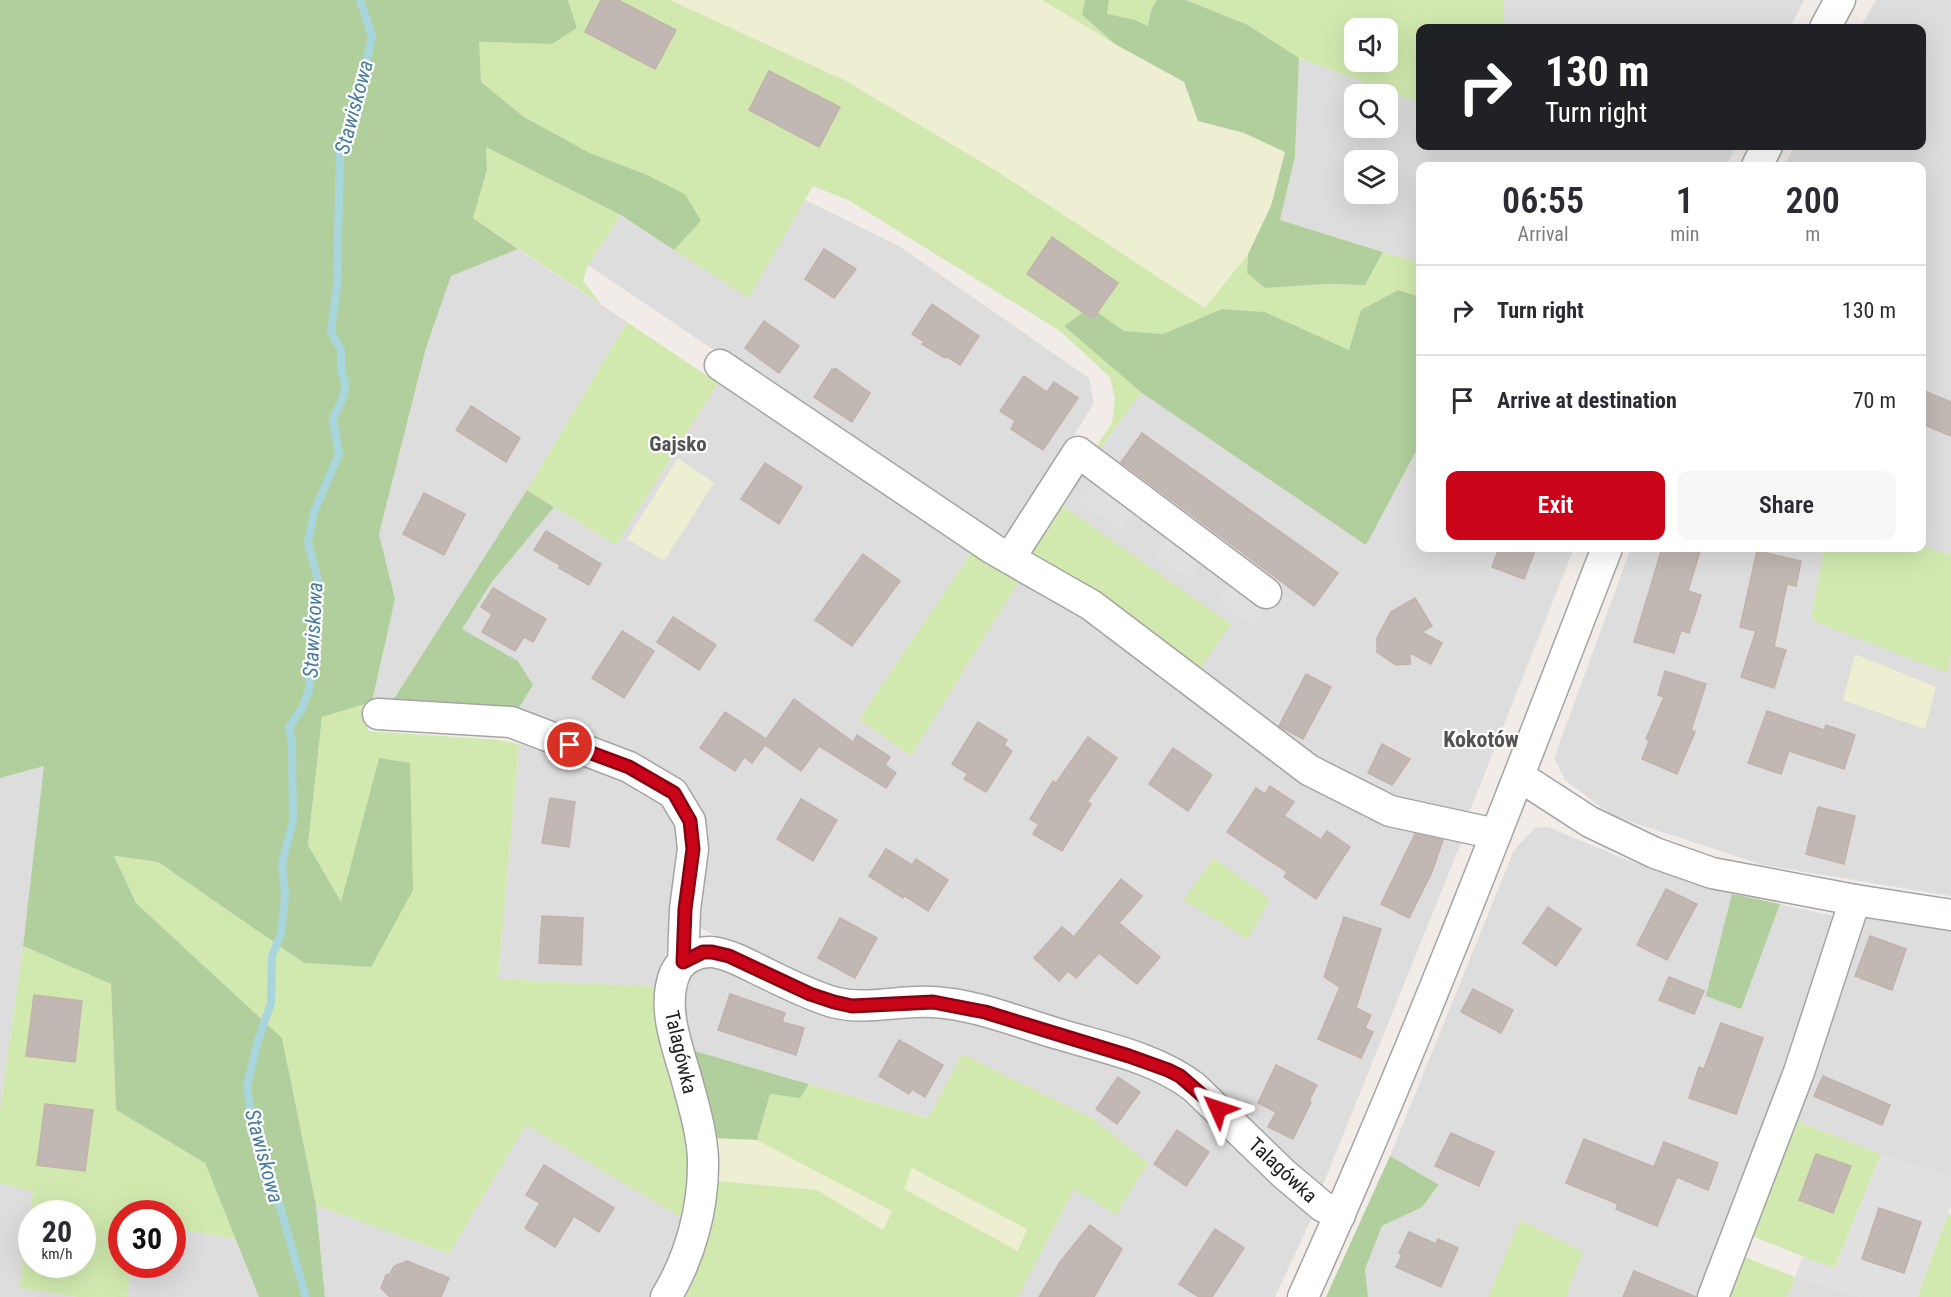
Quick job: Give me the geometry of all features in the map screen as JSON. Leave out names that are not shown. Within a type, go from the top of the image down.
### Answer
[{"type":"street","points":[[1827,24],[1840,0]]},
{"type":"street","points":[[720,365],[1010,558],[1091,605],[1309,770],[1390,811],[1496,834]]},
{"type":"street","points":[[1010,558],[1078,452],[1266,593]]},
{"type":"street","points":[[1303,1297],[1377,1129],[1496,834],[1605,552]]},
{"type":"street","points":[[378,714],[511,722],[629,767],[674,793],[690,821],[693,849],[685,909],[683,962]]},
{"type":"street","points":[[1518,776],[1590,822],[1655,853],[1712,873],[1855,900],[1951,915]]},
{"type":"street","points":[[1713,1297],[1799,1072],[1855,900]]},
{"type":"street","name":"Talagówka","points":[[666,1297],[684,1263],[695,1224],[702,1189],[703,1157],[689,1086],[679,1056],[670,1000],[675,972],[683,962],[703,952],[729,956],[810,994],[834,1002],[852,1006],[933,1002],[959,1006],[1129,1056],[1168,1070],[1194,1087],[1284,1174],[1322,1206],[1340,1215]]},
{"type":"shaded area","points":[[1504,0],[1804,0],[1792,24],[1504,24]]},
{"type":"shaded area","points":[[1876,0],[1951,0],[1951,555],[1926,548],[1926,162],[1785,162],[1793,150],[1926,150],[1926,24],[1862,24]]},
{"type":"shaded area","points":[[1299,58],[1369,84],[1344,84],[1344,138],[1398,138],[1398,95],[1416,102],[1416,150],[1733,150],[1729,162],[1416,162],[1416,262],[1280,220],[1295,157]]},
{"type":"shaded area","points":[[805,200],[899,246],[1089,378],[1094,403],[1005,547],[588,265],[621,215],[749,297]]},
{"type":"shaded area","points":[[518,249],[627,322],[527,490],[392,702],[372,702],[395,599],[379,534],[426,348],[451,275]]},
{"type":"shaded area","points":[[718,383],[973,550],[859,719],[911,756],[1021,578],[1076,608],[1191,693],[1463,838],[1322,1187],[1305,1179],[1191,1066],[1138,1044],[998,1000],[938,986],[870,999],[780,971],[701,928],[692,910],[709,833],[694,799],[646,766],[517,711],[533,685],[518,661],[461,629],[491,583],[554,507],[616,545]]},
{"type":"shaded area","points":[[1142,392],[1366,544],[1416,451],[1416,552],[1572,552],[1469,813],[1387,800],[1313,762],[1028,556],[1079,468],[1274,605],[1280,598],[1096,454]]},
{"type":"shaded area","points":[[1093,482],[1134,512],[1120,531],[1079,501]]},
{"type":"shaded area","points":[[1168,536],[1203,562],[1189,580],[1155,555]]},
{"type":"shaded area","points":[[1630,552],[1823,552],[1811,620],[1948,672],[1951,653],[1951,896],[1763,865],[1613,816],[1565,780],[1554,758]]},
{"type":"shaded area","points":[[1231,581],[1267,608],[1253,627],[1217,600]]},
{"type":"shaded area","points":[[519,744],[551,747],[630,779],[670,805],[682,840],[675,900],[660,987],[498,979]]},
{"type":"shaded area","points":[[45,765],[23,946],[0,1111],[0,778]]},
{"type":"shaded area","points":[[1548,827],[1627,860],[1732,894],[1839,917],[1799,1048],[1701,1297],[1368,1297],[1365,1269],[1382,1226],[1422,1207],[1439,1186],[1390,1156],[1514,850],[1535,828]]},
{"type":"shaded area","points":[[1859,918],[1951,929],[1951,1177],[1881,1154],[1794,1120]]},
{"type":"shaded area","points":[[713,964],[943,1014],[1159,1079],[1177,1088],[1280,1190],[1315,1211],[1275,1297],[1018,1297],[1074,1189],[961,1055],[929,1118],[695,1051],[679,1015],[680,991],[691,971]]},
{"type":"shaded area","points":[[526,1125],[682,1218],[678,1244],[652,1297],[325,1297],[316,1205],[449,1254]]},
{"type":"shaded area","points":[[1881,1154],[1951,1177],[1951,1205],[1917,1297],[1861,1297],[1795,1277],[1802,1257],[1835,1268]]},
{"type":"shaded area","points":[[0,1183],[33,1191],[32,1200],[18,1200],[19,1288],[77,1297],[0,1297]]},
{"type":"shaded area","points":[[186,1230],[236,1239],[259,1297],[127,1297],[129,1278],[186,1278]]},
{"type":"shaded area","points":[[1795,1277],[1861,1297],[1787,1297]]},
{"type":"green space","points":[[0,0],[568,0],[577,28],[552,44],[479,42],[481,82],[524,117],[590,153],[645,174],[685,194],[701,221],[674,250],[621,215],[486,147],[487,170],[473,218],[518,249],[451,276],[426,348],[379,534],[395,599],[372,702],[322,717],[308,845],[341,902],[379,758],[410,763],[413,890],[371,967],[304,963],[158,862],[114,856],[136,903],[282,1038],[316,1205],[325,1297],[259,1297],[205,1163],[116,1110],[111,984],[23,946],[44,766],[0,778]]},
{"type":"green space","points":[[568,0],[670,0],[846,81],[998,172],[1205,308],[1248,254],[1247,273],[1265,288],[1326,284],[1365,285],[1383,252],[1416,262],[1416,296],[1398,290],[1349,350],[1265,312],[1222,309],[1163,334],[1124,331],[1090,308],[1064,326],[1142,392],[1096,454],[1098,444],[1112,423],[1115,399],[1110,377],[1060,331],[848,200],[813,186],[749,298],[674,250],[701,221],[645,174],[590,153],[524,117],[481,82],[478,42],[552,44],[577,28]]},
{"type":"green space","points":[[670,0],[1042,0],[1184,82],[1198,122],[1244,133],[1285,152],[1271,206],[1248,254],[1205,308],[998,172],[846,81]]},
{"type":"green space","points":[[1042,0],[1085,0],[1083,16],[1115,44]]},
{"type":"green space","points":[[1085,0],[1109,0],[1107,14],[1135,20],[1148,26],[1151,10],[1157,0],[1186,0],[1248,25],[1299,58],[1295,157],[1280,220],[1383,252],[1365,285],[1326,284],[1265,288],[1247,273],[1248,254],[1271,206],[1285,152],[1244,133],[1198,121],[1184,82],[1115,44],[1082,15]]},
{"type":"green space","points":[[1109,0],[1157,0],[1151,10],[1148,26],[1107,14]]},
{"type":"green space","points":[[1186,0],[1504,0],[1504,24],[1416,24],[1416,102],[1398,95],[1398,84],[1369,84],[1299,58],[1248,25]]},
{"type":"green space","points":[[486,146],[621,215],[588,265],[583,281],[601,304],[473,218],[487,170]]},
{"type":"green space","points":[[1398,290],[1416,296],[1416,451],[1366,545],[1142,393],[1064,326],[1090,307],[1124,331],[1163,334],[1222,309],[1265,312],[1349,350],[1361,310]]},
{"type":"green space","points":[[627,322],[718,383],[616,545],[527,490]]},
{"type":"green space","points":[[678,458],[714,483],[664,561],[627,539]]},
{"type":"green space","points":[[527,490],[554,507],[491,583],[462,629],[518,661],[533,685],[517,711],[392,702]]},
{"type":"green space","points":[[1059,503],[1231,624],[1198,672],[1028,556]]},
{"type":"green space","points":[[1926,548],[1951,555],[1951,653],[1948,673],[1811,620],[1823,552],[1926,552]]},
{"type":"green space","points":[[973,550],[1021,578],[911,756],[859,719]]},
{"type":"green space","points":[[1855,654],[1936,687],[1925,729],[1843,700]]},
{"type":"green space","points":[[372,702],[367,731],[499,740],[519,744],[498,979],[660,987],[660,1047],[684,1118],[693,1178],[682,1218],[526,1125],[449,1254],[316,1205],[282,1038],[136,903],[114,856],[158,862],[304,963],[371,967],[379,758],[341,903],[308,845],[322,717]]},
{"type":"green space","points":[[1214,858],[1270,899],[1248,939],[1183,900]]},
{"type":"green space","points":[[1732,894],[1780,904],[1741,1009],[1706,996]]},
{"type":"green space","points":[[23,946],[111,984],[116,1110],[205,1163],[236,1239],[186,1230],[186,1200],[108,1200],[108,1278],[129,1278],[127,1297],[77,1297],[19,1288],[20,1278],[96,1278],[96,1200],[32,1200],[33,1192],[0,1183],[0,1111]]},
{"type":"green space","points":[[695,1051],[809,1084],[800,1098],[770,1094],[757,1140],[713,1138]]},
{"type":"green space","points":[[962,1054],[1092,1118],[1148,1163],[1116,1215],[1074,1189],[1018,1297],[680,1297],[715,1181],[817,1190],[883,1230],[892,1211],[757,1140],[770,1094],[799,1097],[809,1084],[928,1118]],"holes":[[[912,1168],[1027,1229],[1018,1251],[904,1189]]]},
{"type":"green space","points":[[1794,1120],[1881,1154],[1834,1269],[1745,1233]]},
{"type":"green space","points":[[713,1138],[757,1140],[892,1211],[883,1230],[817,1190],[715,1181]]},
{"type":"green space","points":[[1390,1156],[1439,1185],[1422,1207],[1382,1226],[1365,1269],[1368,1297],[1326,1297]]},
{"type":"green space","points":[[912,1168],[1027,1229],[1018,1251],[903,1189]]},
{"type":"green space","points":[[1948,1214],[1951,1215],[1951,1297],[1917,1297]]},
{"type":"green space","points":[[1520,1220],[1583,1252],[1566,1297],[1488,1297]]},
{"type":"green space","points":[[1737,1254],[1795,1277],[1787,1297],[1721,1297]]},
{"type":"building","points":[[601,0],[618,0],[676,30],[655,69],[585,32]]},
{"type":"building","points":[[769,71],[840,107],[819,147],[749,110]]},
{"type":"building","points":[[1052,237],[1118,283],[1093,319],[1027,274]]},
{"type":"building","points":[[824,249],[856,269],[834,298],[805,279]]},
{"type":"building","points":[[932,304],[979,336],[960,365],[922,344],[924,342],[912,334]]},
{"type":"building","points":[[764,321],[799,346],[779,373],[745,348]]},
{"type":"building","points":[[835,368],[870,393],[852,422],[814,397],[832,369]]},
{"type":"building","points":[[1024,376],[1047,392],[1054,382],[1078,398],[1043,450],[1011,429],[1015,421],[1000,411]]},
{"type":"building","points":[[1926,392],[1951,402],[1951,436],[1926,426]]},
{"type":"building","points":[[471,406],[520,438],[506,462],[456,430]]},
{"type":"building","points":[[1142,433],[1338,573],[1314,606],[1121,462]]},
{"type":"building","points":[[765,463],[802,487],[779,524],[741,499]]},
{"type":"building","points":[[424,493],[465,514],[444,555],[403,534]]},
{"type":"building","points":[[546,531],[601,564],[589,585],[534,550]]},
{"type":"building","points":[[1498,552],[1534,552],[1524,579],[1492,567]]},
{"type":"building","points":[[1661,552],[1700,552],[1688,591],[1701,595],[1689,633],[1681,630],[1674,653],[1634,642]]},
{"type":"building","points":[[1757,552],[1801,561],[1796,586],[1787,584],[1774,647],[1786,650],[1774,688],[1741,677],[1756,631],[1740,627]]},
{"type":"building","points":[[863,554],[900,581],[852,646],[815,620]]},
{"type":"building","points":[[493,588],[546,619],[533,642],[524,637],[515,651],[482,632],[492,614],[481,607]]},
{"type":"building","points":[[1415,598],[1432,626],[1422,632],[1442,643],[1431,664],[1410,653],[1410,664],[1396,665],[1377,652],[1377,638],[1391,612]]},
{"type":"building","points":[[673,617],[716,645],[699,670],[657,642]]},
{"type":"building","points":[[622,631],[654,651],[624,698],[592,678]]},
{"type":"building","points":[[1665,671],[1706,684],[1691,730],[1695,732],[1677,774],[1642,759],[1649,741],[1646,739],[1664,697],[1658,695]]},
{"type":"building","points":[[1306,674],[1331,687],[1303,739],[1279,726]]},
{"type":"building","points":[[794,699],[853,742],[857,735],[890,757],[885,765],[896,773],[886,788],[819,746],[801,771],[765,745],[752,763],[744,757],[735,771],[700,748],[725,712],[766,739]]},
{"type":"building","points":[[1767,711],[1824,730],[1826,725],[1855,735],[1844,769],[1789,751],[1781,774],[1748,763]]},
{"type":"building","points":[[978,722],[1007,740],[1004,745],[1012,751],[986,792],[964,779],[968,774],[952,764]]},
{"type":"building","points":[[1088,737],[1117,758],[1087,802],[1091,804],[1062,851],[1033,834],[1039,824],[1030,819],[1053,781],[1056,783]]},
{"type":"building","points":[[1382,744],[1410,759],[1392,785],[1368,773]]},
{"type":"building","points":[[1173,748],[1212,775],[1188,811],[1149,784]]},
{"type":"building","points":[[1270,786],[1294,802],[1284,816],[1321,840],[1327,831],[1350,847],[1316,899],[1284,877],[1287,872],[1227,832],[1256,788],[1265,794]]},
{"type":"building","points":[[550,798],[575,802],[569,847],[542,843]]},
{"type":"building","points":[[801,799],[837,820],[813,861],[777,839]]},
{"type":"building","points":[[1818,807],[1855,816],[1844,864],[1806,854]]},
{"type":"building","points":[[1415,834],[1443,840],[1432,872],[1409,918],[1381,904]]},
{"type":"building","points":[[886,849],[912,865],[916,859],[948,880],[928,911],[869,876]]},
{"type":"building","points":[[1121,879],[1142,896],[1119,923],[1160,957],[1137,984],[1099,953],[1076,978],[1068,971],[1059,981],[1034,958],[1062,927],[1074,937]]},
{"type":"building","points":[[1666,889],[1697,904],[1667,960],[1637,945]]},
{"type":"building","points":[[1548,907],[1581,929],[1556,966],[1523,943]]},
{"type":"building","points":[[542,916],[583,918],[581,965],[539,963]]},
{"type":"building","points":[[1344,917],[1381,929],[1356,1008],[1371,1015],[1365,1028],[1373,1032],[1361,1058],[1318,1039],[1340,987],[1324,977]]},
{"type":"building","points":[[840,918],[877,938],[855,978],[818,958]]},
{"type":"building","points":[[1870,936],[1906,949],[1892,990],[1855,976]]},
{"type":"building","points":[[1669,977],[1704,991],[1694,1014],[1659,1000]]},
{"type":"building","points":[[1473,989],[1513,1010],[1501,1033],[1461,1012]]},
{"type":"building","points":[[730,994],[785,1013],[782,1022],[804,1028],[796,1055],[718,1030]]},
{"type":"building","points":[[34,995],[82,1001],[75,1062],[26,1056]]},
{"type":"building","points":[[1721,1023],[1763,1038],[1736,1114],[1689,1098],[1699,1067],[1704,1069]]},
{"type":"building","points":[[899,1040],[943,1065],[925,1097],[912,1089],[909,1094],[879,1076]]},
{"type":"building","points":[[1276,1065],[1317,1085],[1293,1139],[1268,1127],[1276,1112],[1258,1103]]},
{"type":"building","points":[[1823,1076],[1890,1105],[1882,1125],[1814,1096]]},
{"type":"building","points":[[1118,1077],[1140,1092],[1117,1124],[1096,1109]]},
{"type":"building","points":[[45,1104],[93,1110],[85,1171],[37,1165]]},
{"type":"building","points":[[1177,1130],[1209,1152],[1186,1186],[1154,1164]]},
{"type":"building","points":[[1451,1133],[1494,1152],[1479,1186],[1435,1166]]},
{"type":"building","points":[[1584,1139],[1654,1167],[1664,1142],[1718,1163],[1708,1190],[1677,1177],[1657,1226],[1616,1209],[1618,1204],[1566,1183]]},
{"type":"building","points":[[1816,1154],[1851,1166],[1833,1213],[1799,1200]]},
{"type":"building","points":[[544,1165],[614,1208],[599,1232],[574,1216],[555,1247],[525,1228],[540,1203],[526,1195]]},
{"type":"building","points":[[1879,1208],[1921,1222],[1904,1273],[1862,1259]]},
{"type":"building","points":[[1090,1225],[1122,1249],[1094,1297],[1039,1297],[1060,1262]]},
{"type":"building","points":[[1215,1229],[1244,1248],[1212,1297],[1199,1297],[1179,1284]]},
{"type":"building","points":[[1409,1232],[1436,1244],[1438,1239],[1458,1248],[1441,1287],[1396,1267],[1402,1255],[1399,1253]]},
{"type":"building","points":[[407,1261],[449,1278],[441,1297],[390,1297],[381,1288],[386,1275],[390,1274],[394,1266]]},
{"type":"building","points":[[1634,1271],[1696,1297],[1623,1297]]},
{"type":"waterway","name":"Stawiskowa","points":[[306,1297],[268,1165],[253,1128],[247,1086],[258,1040],[271,1003],[272,956],[281,934],[285,895],[282,863],[293,821],[292,743],[289,727],[301,710],[309,690],[319,584],[308,543],[314,512],[339,454],[333,419],[344,395],[345,383],[341,370],[341,350],[331,332],[337,285],[340,152],[359,96],[372,36],[360,0]]},
{"type":"district","name":"Gajsko","points":[[678,444]]},
{"type":"district","name":"Kokotów","points":[[1481,739]]},
{"type":"route","points":[[570,745],[629,767],[674,793],[690,821],[693,849],[685,909],[683,962],[703,952],[729,956],[810,994],[852,1006],[933,1002],[985,1012],[1168,1070],[1180,1076],[1218,1109]]}]
